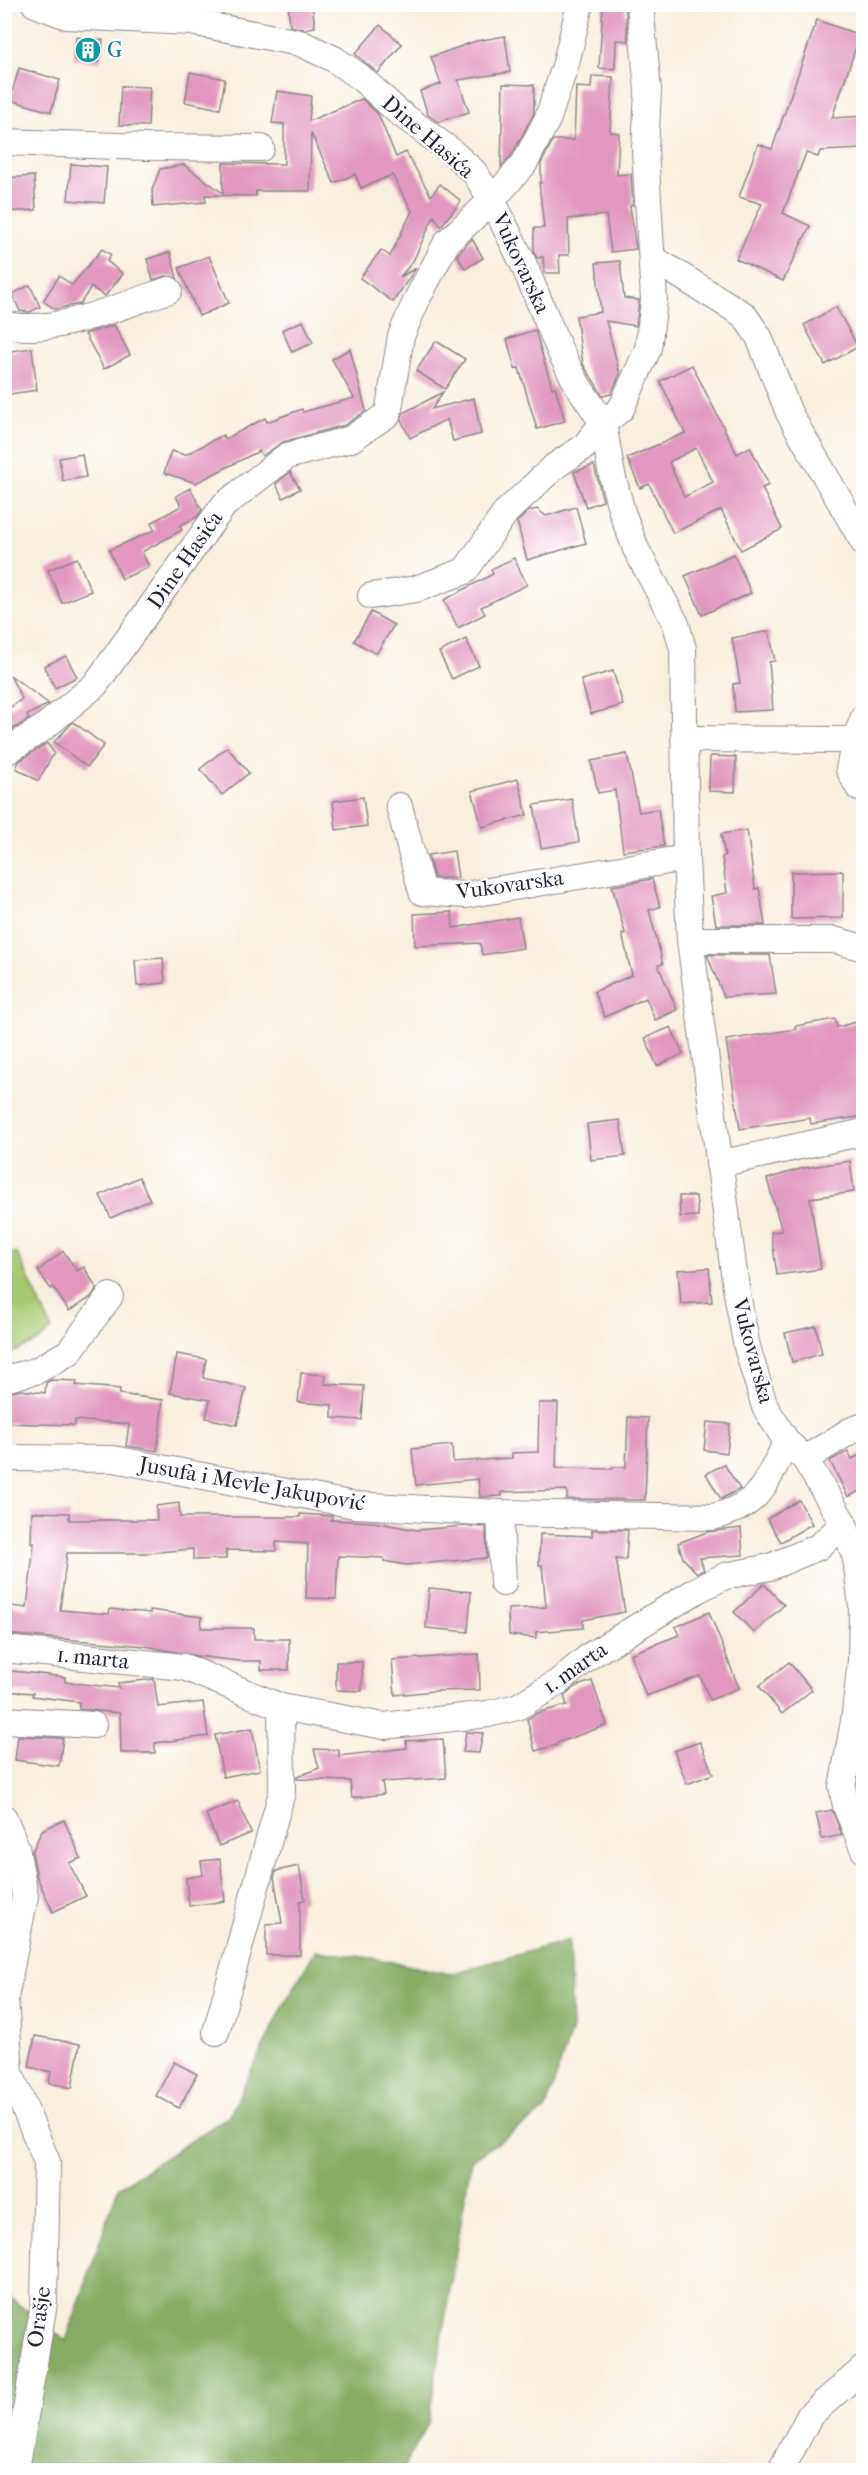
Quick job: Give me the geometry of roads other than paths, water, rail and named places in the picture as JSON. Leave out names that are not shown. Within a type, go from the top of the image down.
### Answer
[{"type":"street","name":"Dine Hasića","points":[[4,753],[43,728],[95,685],[126,639],[162,595],[224,505],[287,456],[351,439],[388,414],[401,336],[418,297],[447,242],[492,200],[474,172],[451,151],[334,59],[300,43],[191,22],[66,16],[35,4]]},
{"type":"street","name":"Vukovarska","points":[[580,4],[566,63],[548,118],[524,164],[492,200],[523,263],[560,351],[577,384],[603,423],[612,475],[622,512],[636,549],[676,624],[683,649],[686,858],[690,940],[736,1288],[747,1347],[765,1407],[844,1524],[856,1559],[862,1607]]},
{"type":"street","points":[[371,596],[416,589],[465,571],[506,512],[555,466],[584,447],[603,423],[621,409],[648,349],[654,300],[645,150],[648,90],[640,4]]},
{"type":"street","points":[[4,142],[261,148]]},
{"type":"street","points":[[652,258],[744,315],[759,337],[789,413],[864,543]]},
{"type":"street","points":[[4,324],[41,328],[76,320],[169,290]]},
{"type":"street","points":[[685,739],[859,729],[849,769],[859,788],[864,789]]},
{"type":"street","name":"Vukovarska","points":[[399,806],[422,892],[465,895],[686,858]]},
{"type":"street","points":[[690,940],[834,940],[864,948]]},
{"type":"street","points":[[719,1164],[864,1132]]},
{"type":"street","points":[[4,1379],[36,1371],[69,1352],[110,1296]]},
{"type":"street","points":[[796,1450],[864,1426]]},
{"type":"street","name":"Jusufa i Mevle Jakupović","points":[[4,1458],[114,1459],[355,1505],[500,1513],[713,1517],[735,1511],[749,1503],[796,1450]]},
{"type":"street","points":[[500,1513],[503,1583]]},
{"type":"street","name":"1. marta","points":[[4,1649],[183,1667],[281,1707],[384,1726],[488,1714],[517,1707],[557,1683],[591,1655],[699,1589],[725,1576],[770,1567],[818,1547],[844,1524]]},
{"type":"street","points":[[862,1607],[861,1660],[854,1721],[842,1787],[863,1846]]},
{"type":"street","points":[[216,2032],[282,1791],[281,1707]]},
{"type":"street","points":[[4,1720],[93,1725]]},
{"type":"street","name":"Orašje","points":[[4,1818],[16,1847],[25,1896],[5,1998],[9,2073],[47,2162],[44,2303],[16,2470]]},
{"type":"street","points":[[782,2470],[810,2415],[864,2368]]},
{"type":"place","name":"G","points":[[88,50]]}]
